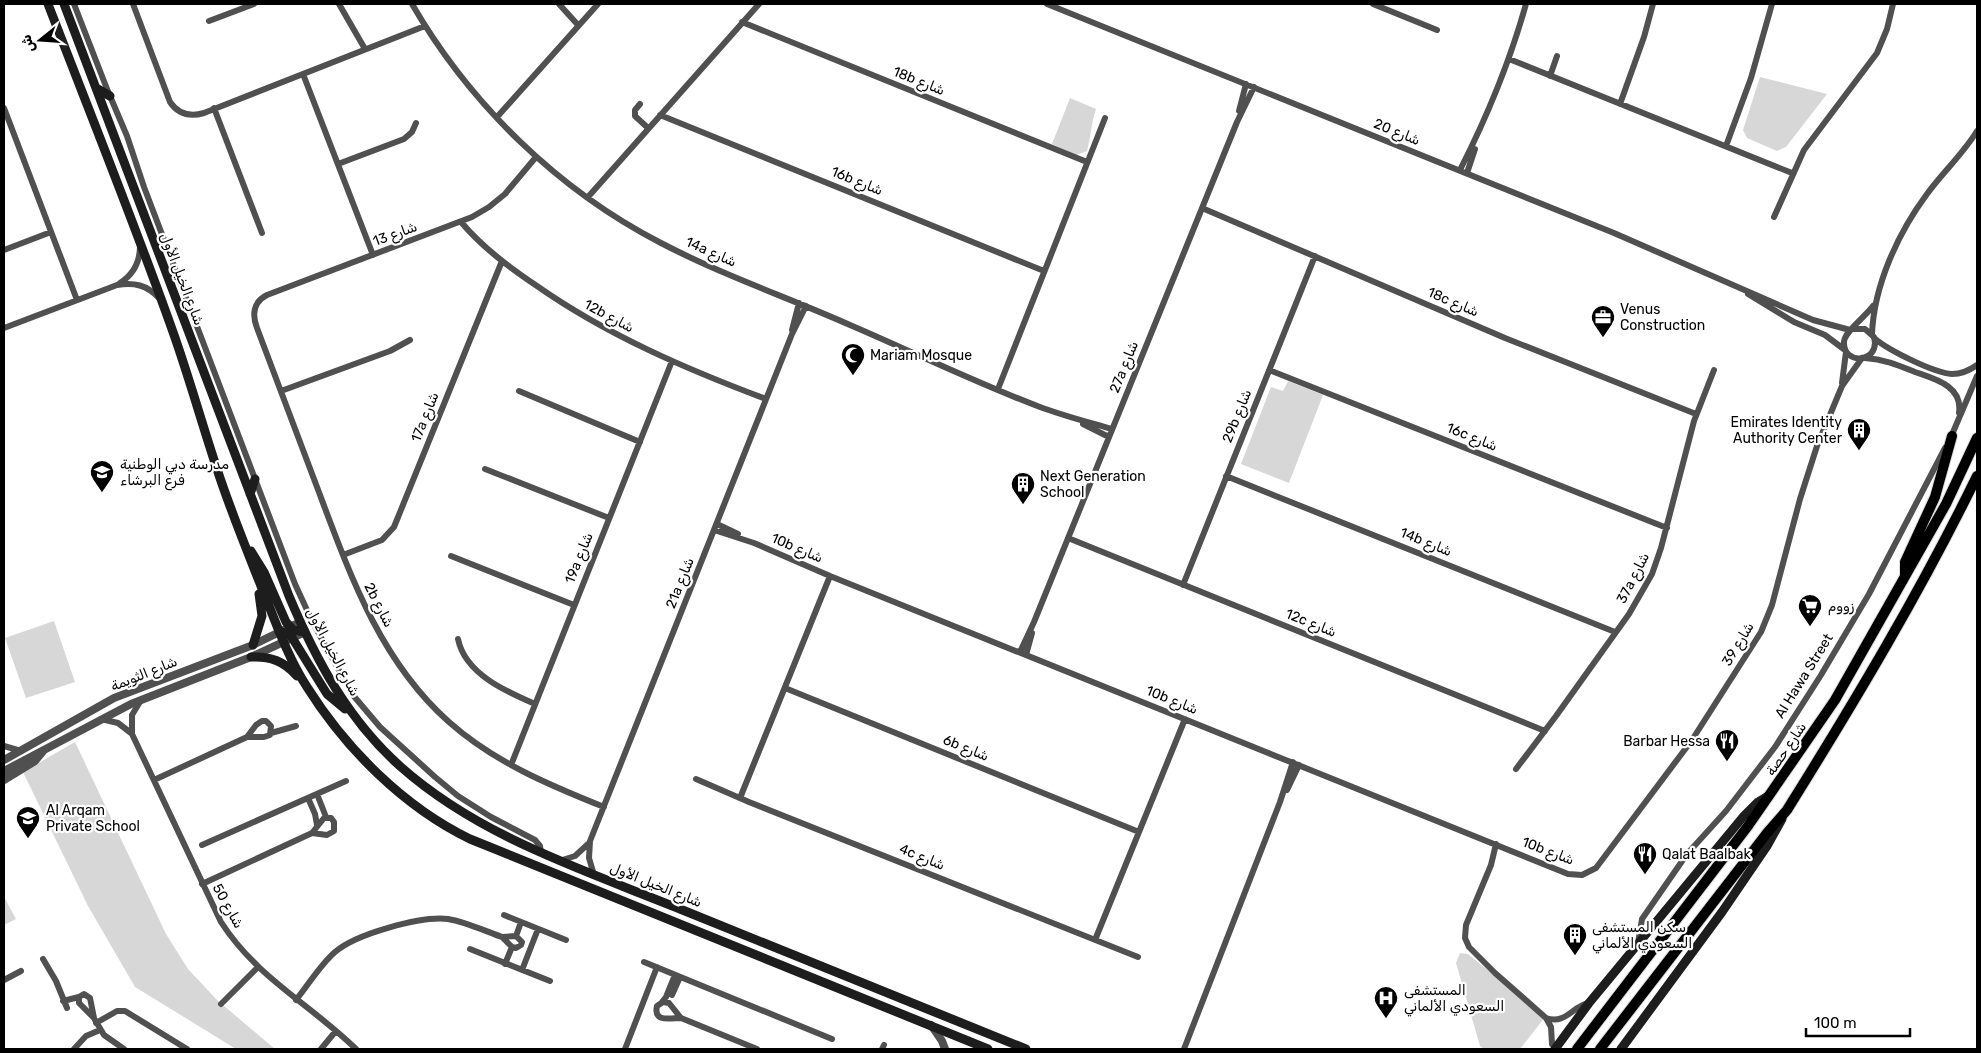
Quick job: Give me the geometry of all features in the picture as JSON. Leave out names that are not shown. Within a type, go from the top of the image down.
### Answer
[{"type":"main road","name":"شارع الخيل الأول","points":[[48,4],[161,300],[189,379],[217,470],[280,632]]},
{"type":"main road","name":"شارع الخيل الأول","points":[[64,4],[304,632],[324,671],[349,711],[387,754],[431,792],[493,830],[541,853],[1026,1049]]},
{"type":"main road","points":[[96,88],[110,96]]},
{"type":"main road","points":[[1904,578],[1905,562],[1935,496],[1954,431]]},
{"type":"main road","name":"شارع حصة","points":[[1577,1049],[1647,960],[1770,796],[1835,700],[1946,504],[1977,438]]},
{"type":"main road","points":[[1622,1049],[1716,920],[1766,846],[1897,628],[1942,547],[1977,476]]},
{"type":"main road","points":[[250,494],[255,479]]},
{"type":"main road","points":[[244,543],[260,564],[284,618],[290,627],[304,632]]},
{"type":"main road","points":[[252,564],[262,611],[253,645]]},
{"type":"main road","points":[[280,632],[286,633],[288,640],[327,694],[337,704],[349,711]]},
{"type":"main road","name":"شارع الخيل الأول","points":[[288,640],[306,686],[329,720],[363,758],[408,799],[446,826],[481,844],[988,1049]]},
{"type":"main road","points":[[251,657],[274,659],[286,664],[306,686]]},
{"type":"main road","points":[[1551,1048],[1747,812],[1758,802],[1770,796]]},
{"type":"main road","points":[[1600,1049],[1767,833],[1787,810]]},
{"type":"main road","points":[[670,919],[672,913],[675,912],[708,925],[723,926]]},
{"type":"street","points":[[74,4],[127,136],[144,187],[303,603],[333,659],[361,705],[390,737],[442,784],[491,817],[535,840],[540,846],[541,853]]},
{"type":"street","points":[[133,4],[170,102],[183,113],[198,114],[425,26]]},
{"type":"street","points":[[210,21],[254,4]]},
{"type":"street","points":[[339,4],[365,49]]},
{"type":"street","name":"14a شارع","points":[[412,4],[425,26],[456,69],[497,117],[536,156],[588,197],[625,222],[661,243],[713,268],[1038,406],[1112,429]]},
{"type":"street","points":[[559,4],[578,25]]},
{"type":"street","points":[[497,117],[598,4]]},
{"type":"street","points":[[588,197],[759,4]]},
{"type":"street","name":"شارع 20","points":[[1047,4],[1614,233],[1818,322],[1851,330]]},
{"type":"street","points":[[1373,4],[1437,30]]},
{"type":"street","points":[[1394,12],[1397,4]]},
{"type":"street","points":[[1463,172],[1509,59],[1526,4]]},
{"type":"street","points":[[1620,104],[1644,37],[1653,4]]},
{"type":"street","points":[[1726,146],[1752,78],[1772,4]]},
{"type":"street","points":[[1774,217],[1792,174],[1811,139],[1877,53],[1887,29],[1894,4]]},
{"type":"street","name":"18b شارع","points":[[742,22],[1087,162]]},
{"type":"street","points":[[1550,76],[1557,56]]},
{"type":"street","points":[[1509,59],[1792,174]]},
{"type":"street","points":[[303,74],[373,255]]},
{"type":"street","name":"27a شارع","points":[[1237,122],[1246,84]]},
{"type":"street","name":"27a شارع","points":[[1023,653],[1237,122],[1254,87]]},
{"type":"street","points":[[640,104],[635,110],[635,116],[648,128]]},
{"type":"street","points":[[4,108],[77,300]]},
{"type":"street","points":[[214,108],[262,233]]},
{"type":"street","name":"16b شارع","points":[[660,115],[1044,271]]},
{"type":"street","points":[[998,389],[1106,118]]},
{"type":"street","points":[[338,164],[404,139],[412,132],[416,123]]},
{"type":"street","points":[[1864,358],[1873,351],[1875,344],[1873,336],[1875,303],[1893,254],[1910,219],[1977,131]]},
{"type":"street","name":"شارع 13","points":[[254,315],[257,303],[267,295],[461,222],[481,212],[497,200],[536,156]]},
{"type":"street","name":"18c شارع","points":[[1202,208],[1506,338],[1696,414]]},
{"type":"street","name":"12b شارع","points":[[461,222],[480,243],[502,261],[544,292],[595,324],[672,361],[766,398]]},
{"type":"street","points":[[4,250],[51,232]]},
{"type":"street","points":[[117,285],[129,277],[136,268],[140,245]]},
{"type":"street","name":"29b شارع","points":[[1183,585],[1315,256]]},
{"type":"street","name":"17a شارع","points":[[342,555],[382,540],[394,527],[502,261]]},
{"type":"street","points":[[4,328],[117,285],[130,283],[143,286],[154,292],[161,300]]},
{"type":"street","name":"شارع 20","points":[[1736,287],[1787,318],[1825,335],[1846,351]]},
{"type":"street","name":"21a شارع","points":[[792,334],[799,303]]},
{"type":"street","points":[[1875,303],[1851,330],[1844,341],[1846,351],[1853,358],[1887,361],[1943,382],[1951,388],[1960,407],[1954,431]]},
{"type":"street","name":"21a شارع","points":[[559,860],[575,856],[584,850],[590,841],[766,398],[792,334],[806,306]]},
{"type":"street","name":"2b شارع","points":[[254,315],[256,328],[342,555],[361,598],[383,640],[410,682],[438,712],[462,732],[511,765],[545,783],[604,807]]},
{"type":"street","points":[[1851,330],[1861,328],[1891,351],[1945,373],[1961,373],[1977,365]]},
{"type":"street","points":[[281,391],[390,351],[410,340]]},
{"type":"street","name":"شارع 39","points":[[1842,386],[1846,351]]},
{"type":"street","name":"شارع 39","points":[[1582,876],[1596,868],[1660,784],[1707,717],[1761,632],[1772,605],[1810,466],[1842,386],[1851,372],[1864,358]]},
{"type":"street","name":"19a شارع","points":[[511,765],[672,361]]},
{"type":"street","name":"16c شارع","points":[[1269,370],[1666,528]]},
{"type":"street","name":"37a شارع","points":[[1516,769],[1616,632],[1652,574],[1696,414],[1714,370]]},
{"type":"street","name":"Al Hawa Street","points":[[1638,943],[1642,919],[1687,854],[1726,811],[1775,747],[1821,675],[1869,594],[1954,431],[1977,376]]},
{"type":"street","points":[[519,391],[640,442]]},
{"type":"street","name":"14a شارع","points":[[1074,418],[1109,437]]},
{"type":"street","points":[[485,469],[609,518]]},
{"type":"street","name":"14b شارع","points":[[1226,476],[1616,632]]},
{"type":"street","name":"10b شارع","points":[[715,527],[830,576],[1568,874],[1582,876]]},
{"type":"street","name":"12c شارع","points":[[1068,538],[1545,731]]},
{"type":"street","points":[[451,556],[574,605]]},
{"type":"street","points":[[740,798],[830,576]]},
{"type":"street","name":"شارع الثويمة","points":[[4,760],[114,698],[253,645],[300,622]]},
{"type":"street","name":"شارع الثويمة","points":[[4,771],[142,699],[251,657],[304,632]]},
{"type":"street","points":[[458,639],[468,659],[487,679],[511,694],[535,704]]},
{"type":"street","name":"6b شارع","points":[[785,688],[1139,832]]},
{"type":"street","points":[[132,734],[132,715],[142,699]]},
{"type":"street","points":[[101,719],[118,723],[132,734]]},
{"type":"street","points":[[1095,940],[1185,719]]},
{"type":"street","points":[[154,780],[247,736],[262,721],[270,724],[271,733]]},
{"type":"street","points":[[247,736],[266,737],[271,733],[296,726]]},
{"type":"street","name":"شارع 50","points":[[132,734],[202,884],[227,932],[257,968],[356,1049]]},
{"type":"street","points":[[4,746],[21,751]]},
{"type":"street","name":"شارع الثويمة","points":[[4,780],[35,761],[44,750]]},
{"type":"street","points":[[1184,1049],[1296,764]]},
{"type":"street","name":"4c شارع","points":[[696,779],[1138,958]]},
{"type":"street","points":[[202,845],[346,781]]},
{"type":"street","points":[[312,833],[325,835],[332,833],[335,829],[334,822],[326,817],[317,794]]},
{"type":"street","points":[[308,798],[317,818],[317,825]]},
{"type":"street","points":[[202,884],[312,833],[322,819],[326,817]]},
{"type":"street","name":"21a شارع","points":[[590,841],[589,858],[594,875]]},
{"type":"street","points":[[1499,846],[1466,925],[1466,942],[1495,973],[1546,1018],[1553,1020],[1562,1019],[1579,1006],[1589,1003]]},
{"type":"street","points":[[504,915],[566,940]]},
{"type":"street","points":[[296,1000],[336,952],[352,941],[371,933],[423,920],[442,919],[455,921],[502,937],[516,936],[520,938],[522,944],[518,948],[512,947],[502,937]]},
{"type":"street","points":[[516,936],[521,922]]},
{"type":"street","points":[[522,970],[538,929]]},
{"type":"street","points":[[505,964],[512,947]]},
{"type":"street","points":[[470,949],[550,982]]},
{"type":"street","points":[[43,959],[56,982],[67,1008]]},
{"type":"street","points":[[644,962],[832,1039]]},
{"type":"street","points":[[625,1049],[657,967]]},
{"type":"street","points":[[221,1004],[257,968]]},
{"type":"street","points":[[4,980],[21,971]]},
{"type":"street","points":[[678,976],[666,997],[658,1005],[656,1010],[660,1018],[681,1018],[757,1049]]},
{"type":"street","points":[[669,1003],[678,976]]},
{"type":"street","points":[[64,1001],[79,998],[84,994],[89,996],[95,1020],[100,1030],[108,1039],[124,1049]]},
{"type":"street","points":[[79,998],[80,1005],[95,1020]]},
{"type":"street","points":[[662,1002],[669,1003],[681,1018]]},
{"type":"street","points":[[95,1020],[117,1011],[125,1011],[187,1049]]},
{"type":"street","points":[[1546,1018],[1550,1028],[1551,1048]]},
{"type":"street","points":[[930,1025],[945,1049]]},
{"type":"street","points":[[74,1049],[86,1036],[100,1030]]},
{"type":"street","points":[[321,1049],[335,1032]]},
{"type":"shaded area","points":[[1760,77],[1827,94],[1786,147],[1777,151],[1747,138],[1743,130]]},
{"type":"shaded area","points":[[1070,98],[1096,109],[1087,151],[1076,155],[1052,144]]},
{"type":"shaded area","points":[[1288,381],[1323,395],[1289,483],[1241,464],[1271,387],[1283,391]]},
{"type":"shaded area","points":[[54,621],[75,682],[26,698],[5,638]]},
{"type":"shaded area","points":[[75,742],[166,934],[188,969],[217,1000],[275,1049],[236,1049],[135,987],[88,906],[23,772]]},
{"type":"shaded area","points":[[4,897],[16,919],[4,925]]},
{"type":"shaded area","points":[[1460,953],[1468,954],[1545,1017],[1520,1049],[1484,1049],[1480,1046],[1456,963]]},
{"type":"place","name":"Venus Construction","points":[[1603,338]]},
{"type":"place","name":"Mariam Mosque","points":[[853,376]]},
{"type":"place","name":"Emirates Identity Authority Center","points":[[1859,451]]},
{"type":"place","name":"مدرسة دبي الوطنية فرع البرشاء","points":[[102,493]]},
{"type":"place","name":"Next Generation School","points":[[1023,505]]},
{"type":"place","name":"زووم","points":[[1810,627]]},
{"type":"place","name":"Barbar Hessa","points":[[1727,762]]},
{"type":"place","name":"Al Arqam Private School","points":[[28,839]]},
{"type":"place","name":"Qalat Baalbak","points":[[1645,875]]},
{"type":"place","name":"سكن المستشفى السعودي الألماني","points":[[1575,956]]},
{"type":"place","name":"المستشفى السعودي الألماني","points":[[1386,1019]]}]
